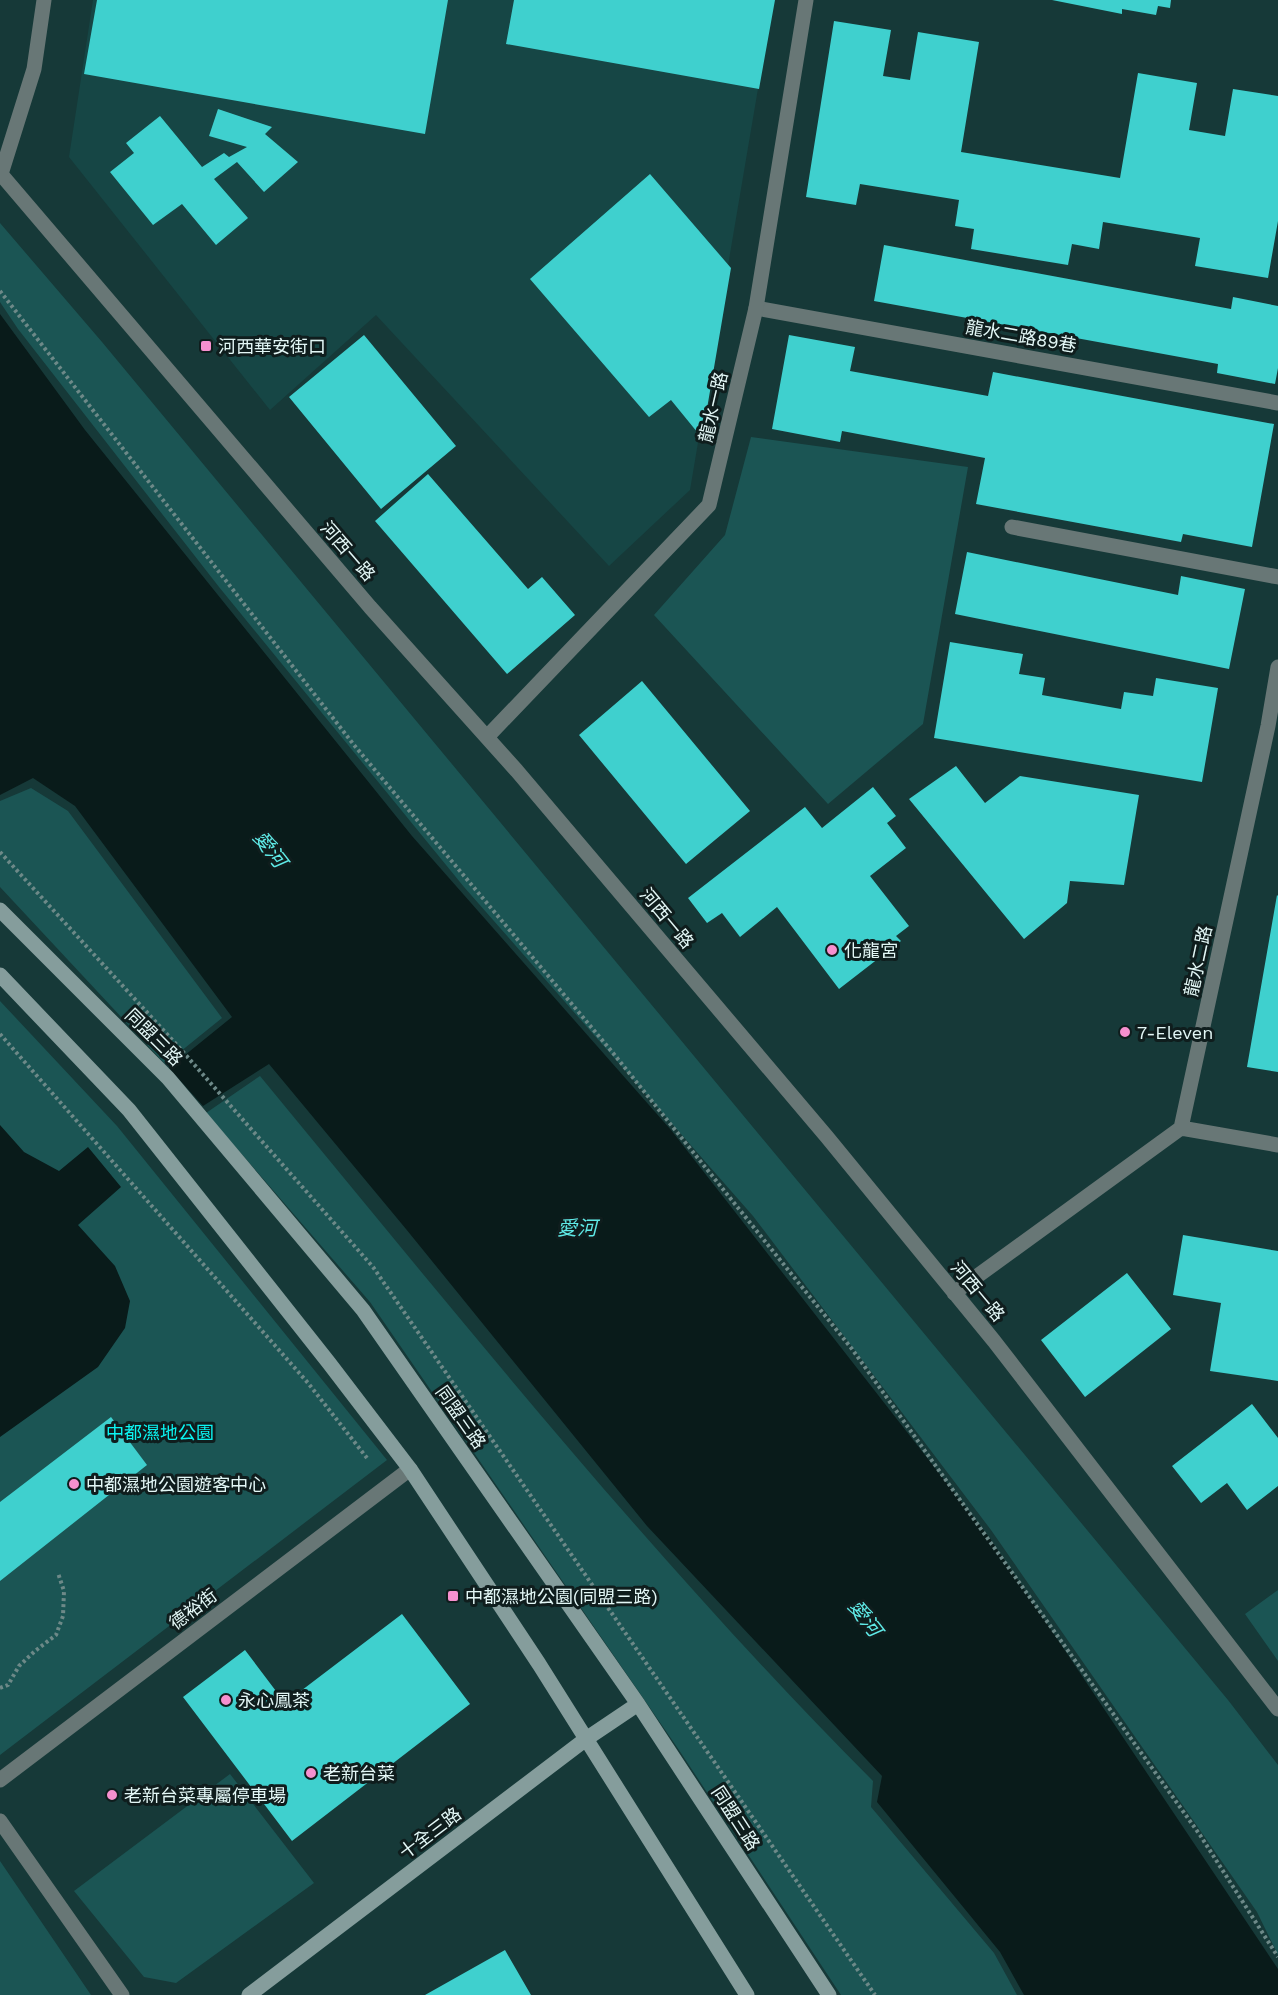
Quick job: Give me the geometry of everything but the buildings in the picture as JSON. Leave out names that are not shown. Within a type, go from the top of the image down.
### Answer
[{"type":"street","points":[[0,174],[34,69],[44,0]]},
{"type":"street","name":"龍水一路","points":[[487,737],[709,505],[756,308],[806,0]]},
{"type":"street","name":"河西一路","points":[[0,174],[370,607],[487,737],[827,1137],[994,1341],[1278,1709]]},
{"type":"street","name":"龍水二路89巷","points":[[756,308],[1278,403]]},
{"type":"street","points":[[1012,527],[1278,577]]},
{"type":"street","name":"龍水二路","points":[[1181,1128],[1273,726],[1278,667]]},
{"type":"street","name":"同盟三路","points":[[0,910],[168,1078],[363,1310],[638,1704],[829,1995]]},
{"type":"street","points":[[0,975],[129,1110],[410,1469],[586,1739],[747,1995]]},
{"type":"street","points":[[954,1293],[1181,1128],[1278,1145]]},
{"type":"street","name":"德裕街","points":[[0,1780],[410,1469]]},
{"type":"street","name":"十全三路","points":[[249,1995],[586,1739],[638,1704]]},
{"type":"street","points":[[0,1821],[122,1995]]},
{"type":"path","points":[[0,291],[354,745],[614,1053],[852,1350],[1200,1835],[1278,1958]]},
{"type":"path","points":[[0,1034],[309,1383],[367,1458]]},
{"type":"path","points":[[0,1688],[8,1685],[19,1666],[56,1635],[63,1616],[64,1591],[58,1572]]},
{"type":"shaded area","points":[[93,0],[773,0],[690,490],[609,566],[376,315],[270,410],[69,157]]},
{"type":"green space","points":[[0,223],[102,342],[1228,1700],[1278,1765],[1278,1955],[1257,1912],[991,1530],[753,1216],[464,887],[219,587],[18,329],[0,302]]},
{"type":"green space","points":[[751,437],[968,467],[923,724],[828,804],[654,615],[725,535]]},
{"type":"green space","points":[[31,788],[68,811],[222,1018],[165,1064],[0,887],[0,801]]},
{"type":"green space","name":"中都濕地公園","points":[[0,1001],[117,1126],[387,1460],[0,1755]]},
{"type":"green space","points":[[260,1076],[558,1436],[712,1611],[873,1781],[871,1807],[994,1953],[1017,1995],[841,1995],[679,1750],[370,1302],[206,1113]]},
{"type":"green space","points":[[1278,1590],[1278,1661],[1245,1614]]},
{"type":"green space","points":[[230,1774],[314,1883],[176,1983],[144,1977],[74,1891]]},
{"type":"green space","points":[[0,1861],[91,1995],[0,1995]]},
{"type":"water","name":"愛河","points":[[0,314],[85,430],[412,836],[671,1130],[989,1537],[1278,1969],[1278,1995],[1024,1995],[1000,1952],[877,1802],[882,1776],[647,1526],[269,1064],[203,1106],[169,1068],[232,1017],[75,806],[33,778],[0,795]]},
{"type":"water","points":[[0,1125],[24,1152],[59,1171],[88,1147],[121,1187],[78,1225],[115,1266],[130,1301],[125,1328],[98,1367],[0,1437]]},
{"type":"place","name":"河西華安街口","points":[[206,346]]},
{"type":"place","name":"化龍宮","points":[[832,950]]},
{"type":"place","name":"7-Eleven","points":[[1125,1032]]},
{"type":"place","name":"中都濕地公園遊客中心","points":[[74,1484]]},
{"type":"place","name":"中都濕地公園(同盟三路)","points":[[453,1596]]},
{"type":"place","name":"永心鳳茶","points":[[226,1700]]},
{"type":"place","name":"老新台菜","points":[[311,1773]]},
{"type":"place","name":"老新台菜專屬停車場","points":[[112,1795]]}]
